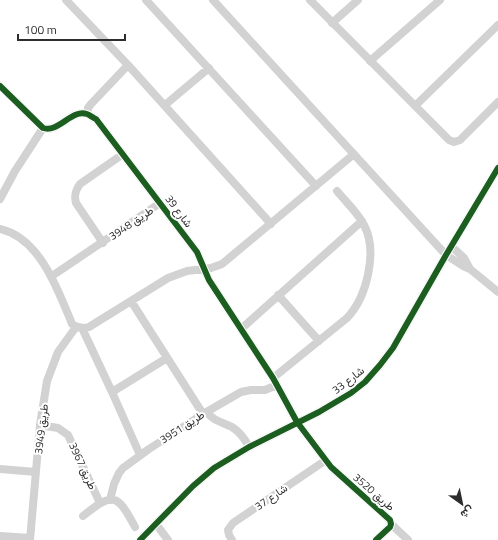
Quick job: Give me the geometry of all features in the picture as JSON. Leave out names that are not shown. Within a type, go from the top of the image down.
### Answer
[{"type":"street","points":[[146,0],[316,186]]},
{"type":"street","points":[[213,0],[446,255],[463,266],[470,268]]},
{"type":"street","points":[[310,0],[449,140],[454,142],[460,140],[498,102]]},
{"type":"street","points":[[332,23],[358,0]]},
{"type":"street","points":[[370,61],[440,0]]},
{"type":"street","points":[[70,2],[165,105],[271,224]]},
{"type":"street","points":[[415,106],[498,25]]},
{"type":"street","points":[[0,86],[43,128],[52,129],[79,114],[87,114],[88,108],[91,104],[128,65]]},
{"type":"street","points":[[165,105],[209,68]]},
{"type":"street","name":"شارع 39","points":[[87,114],[96,119],[193,246],[200,257],[212,285],[275,382],[298,422]]},
{"type":"street","points":[[0,199],[15,171],[43,128]]},
{"type":"street","name":"طريق 3948","points":[[103,243],[76,204],[76,189],[80,184],[123,154]]},
{"type":"street","name":"طريق 3949","points":[[30,539],[40,425],[47,381],[58,352],[82,327],[177,274],[217,266],[228,260],[354,154]]},
{"type":"street","name":"شارع 33","points":[[140,540],[193,486],[214,468],[249,447],[319,412],[351,393],[365,382],[393,348],[451,246],[498,168]]},
{"type":"street","points":[[275,382],[319,341],[347,318],[355,309],[361,298],[370,265],[367,232],[362,221],[336,191]]},
{"type":"street","name":"طريق 3948","points":[[52,276],[103,243],[160,203]]},
{"type":"street","points":[[241,329],[362,221]]},
{"type":"street","points":[[0,228],[23,238],[52,276],[72,324],[82,327],[140,455]]},
{"type":"street","points":[[451,246],[464,258],[470,268],[498,292]]},
{"type":"street","points":[[278,295],[319,341]]},
{"type":"street","points":[[131,301],[167,358],[205,413],[215,420],[238,431],[249,447]]},
{"type":"street","points":[[112,392],[167,358]]},
{"type":"street","name":"طريق 3951","points":[[110,500],[114,484],[123,468],[140,455],[205,413],[241,392],[265,390],[275,382]]},
{"type":"street","name":"طريق 3520","points":[[298,422],[331,467],[390,520],[390,527],[376,540]]},
{"type":"street","name":"طريق 3967","points":[[40,425],[58,428],[68,435],[100,503]]},
{"type":"street","name":"شارع 37","points":[[228,538],[228,530],[234,523],[326,460]]},
{"type":"street","points":[[0,469],[36,472]]},
{"type":"street","points":[[83,516],[104,500],[115,500],[124,506],[135,526]]},
{"type":"street","points":[[156,524],[168,540]]},
{"type":"street","points":[[391,524],[408,540]]},
{"type":"street","points":[[0,536],[30,539]]},
{"type":"cycle path","points":[[0,86],[43,128],[49,129],[81,113],[87,114],[96,119],[197,252],[209,280],[273,378],[297,422],[331,467],[390,520],[390,527],[376,540]]},
{"type":"cycle path","points":[[140,540],[193,486],[214,468],[249,447],[319,412],[351,393],[365,382],[393,348],[498,168]]}]
